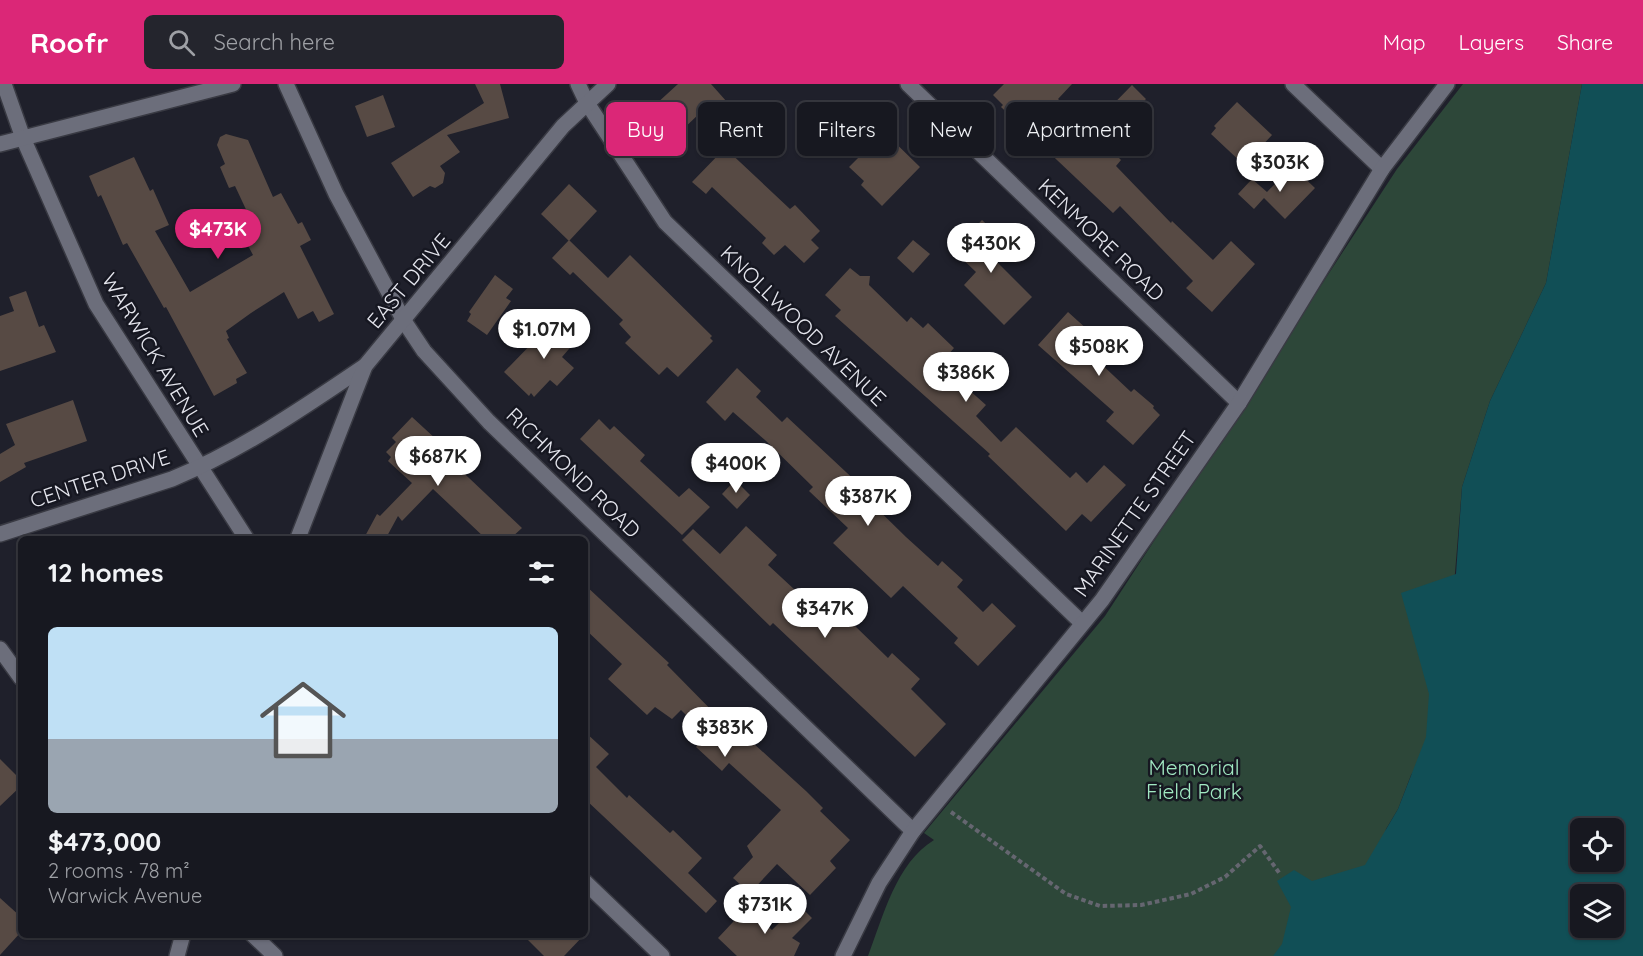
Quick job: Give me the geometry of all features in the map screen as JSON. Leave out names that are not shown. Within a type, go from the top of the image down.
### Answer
[{"type":"street","name":"WARWICK AVENUE","points":[[4,84],[23,138],[96,304],[198,467],[245,536]]},
{"type":"street","points":[[0,144],[233,84]]},
{"type":"street","name":"RICHMOND ROAD","points":[[286,84],[336,194],[404,321],[424,351],[489,422],[913,831]]},
{"type":"street","name":"KNOLLWOOD AVENUE","points":[[578,84],[586,103],[665,222],[1082,623]]},
{"type":"street","name":"EAST DRIVE","points":[[299,536],[365,366],[563,126],[608,84]]},
{"type":"street","name":"KENMORE ROAD","points":[[908,84],[1239,403]]},
{"type":"street","points":[[1293,84],[1382,169]]},
{"type":"street","name":"MARINETTE STREET","points":[[843,956],[879,883],[913,831],[1102,600],[1239,403],[1382,169],[1447,84]]},
{"type":"street","name":"CENTER DRIVE","points":[[0,534],[172,479],[276,426],[365,366]]},
{"type":"street","points":[[0,649],[18,674]]},
{"type":"street","points":[[588,885],[662,956]]},
{"type":"street","points":[[177,956],[182,938]]},
{"type":"street","points":[[256,938],[275,956]]},
{"type":"path","points":[[936,801],[1066,894],[1100,906],[1141,905],[1191,894],[1225,877],[1260,846],[1280,874]]},
{"type":"green space","name":"Memorial Field Park","points":[[1463,84],[1582,84],[1546,283],[1490,401],[1462,487],[1442,732],[1411,775],[1398,809],[1386,829],[1379,869],[1305,956],[868,956],[885,908],[900,877],[921,850],[934,840],[924,833],[1105,616],[1397,169]]},
{"type":"water","points":[[1582,84],[1643,84],[1643,956],[1273,956],[1282,944],[1291,907],[1277,881],[1294,870],[1312,881],[1365,865],[1398,809],[1426,737],[1429,694],[1401,593],[1456,574],[1462,487],[1490,401],[1546,283]]},
{"type":"building","points":[[475,84],[500,84],[509,118],[447,135],[460,152],[440,166],[445,173],[443,183],[435,188],[430,186],[413,197],[391,163],[484,103]]},
{"type":"building","points":[[678,84],[711,84],[727,102],[698,102],[698,115],[686,126],[686,102],[658,102]]},
{"type":"building","points":[[1004,84],[1072,84],[1058,99],[1061,102],[1006,102],[1006,112],[993,95]]},
{"type":"building","points":[[1132,85],[1146,99],[1143,102],[1115,102]]},
{"type":"building","points":[[383,95],[395,127],[367,137],[355,106]]},
{"type":"building","points":[[1237,102],[1272,135],[1244,165],[1211,134],[1216,128],[1214,126]]},
{"type":"building","points":[[226,134],[248,140],[273,197],[281,193],[298,224],[302,222],[311,240],[300,246],[334,314],[319,322],[313,311],[298,319],[284,292],[251,313],[226,331],[229,338],[227,339],[247,373],[236,379],[237,383],[214,396],[166,307],[164,308],[127,243],[123,245],[101,195],[98,197],[89,176],[134,157],[150,191],[153,189],[169,225],[155,231],[190,292],[253,255],[245,240],[250,237],[243,222],[250,218],[235,186],[229,188],[220,167],[225,164],[217,145],[220,137]]},
{"type":"building","points":[[897,145],[920,167],[882,206],[861,185],[864,181],[849,167],[860,156],[897,156]]},
{"type":"building","points":[[717,156],[734,156],[790,209],[795,205],[820,231],[811,240],[819,248],[804,263],[785,245],[774,255],[762,243],[766,238],[712,187],[706,194],[692,182]]},
{"type":"building","points":[[1053,156],[1117,156],[1121,160],[1116,166],[1171,223],[1172,221],[1213,260],[1231,241],[1255,264],[1212,312],[1186,288],[1193,281],[1120,206],[1113,213]]},
{"type":"building","points":[[1292,166],[1315,188],[1285,219],[1264,198],[1254,209],[1238,194],[1252,179],[1267,192]]},
{"type":"building","points":[[569,184],[597,211],[569,241],[541,214]]},
{"type":"building","points":[[982,220],[1007,244],[993,258],[1032,297],[1004,325],[964,285],[976,272],[953,250]]},
{"type":"building","points":[[569,240],[608,278],[630,255],[712,336],[710,338],[713,341],[678,377],[667,367],[659,375],[625,343],[631,337],[619,324],[623,320],[573,272],[570,275],[552,258]]},
{"type":"building","points":[[913,240],[930,254],[913,273],[897,258]]},
{"type":"building","points":[[850,268],[860,276],[870,276],[869,285],[907,322],[911,317],[923,328],[928,323],[954,348],[940,364],[986,405],[976,416],[1001,442],[1016,427],[1070,478],[1076,472],[1087,483],[1104,465],[1126,485],[1091,522],[1082,514],[1066,531],[988,456],[990,454],[835,316],[841,310],[825,295]]},
{"type":"building","points":[[495,275],[513,289],[506,298],[511,301],[487,335],[467,321],[471,314],[469,312]]},
{"type":"building","points":[[26,291],[39,327],[44,325],[56,352],[0,371],[0,316],[14,311],[9,297]]},
{"type":"building","points":[[1068,312],[1109,349],[1097,360],[1131,392],[1134,389],[1154,406],[1153,408],[1160,415],[1133,445],[1106,421],[1114,412],[1038,345]]},
{"type":"building","points":[[565,319],[582,334],[562,357],[574,368],[557,386],[550,380],[534,397],[531,393],[529,396],[504,372],[541,334],[546,340]]},
{"type":"building","points":[[737,368],[761,391],[756,397],[782,422],[787,417],[861,486],[858,490],[906,537],[938,566],[942,561],[963,580],[957,587],[983,612],[992,603],[1016,626],[978,666],[954,643],[958,638],[903,586],[891,598],[833,543],[848,528],[809,491],[813,487],[765,440],[733,412],[725,421],[706,402]]},
{"type":"building","points":[[73,400],[87,441],[24,463],[26,467],[0,482],[0,454],[15,445],[6,424]]},
{"type":"building","points":[[412,417],[437,440],[433,444],[522,528],[513,536],[483,536],[433,489],[402,521],[398,516],[387,536],[365,536],[377,514],[380,516],[412,483],[388,461],[391,457],[386,452],[396,442],[392,438]]},
{"type":"building","points":[[599,419],[610,430],[614,426],[645,455],[640,461],[679,497],[689,488],[710,507],[682,535],[580,439]]},
{"type":"building","points":[[735,480],[750,495],[737,509],[722,494]]},
{"type":"building","points":[[746,526],[777,555],[768,565],[809,603],[820,592],[888,658],[892,653],[920,679],[911,689],[946,724],[915,757],[773,623],[770,626],[682,540],[693,529],[720,554]]},
{"type":"building","points":[[588,588],[669,663],[667,665],[727,726],[731,723],[806,791],[823,808],[820,811],[850,840],[830,861],[836,868],[810,895],[777,864],[750,893],[733,878],[753,857],[747,846],[781,810],[729,763],[722,771],[696,747],[705,734],[681,710],[672,719],[655,707],[647,715],[608,679],[622,664],[588,632]]},
{"type":"building","points":[[588,735],[609,754],[596,767],[627,798],[629,795],[670,833],[673,830],[702,858],[688,873],[717,901],[706,913],[588,802]]},
{"type":"building","points":[[0,759],[18,777],[18,789],[0,806]]},
{"type":"building","points":[[0,898],[18,914],[18,935],[0,955]]},
{"type":"building","points":[[798,904],[812,918],[792,938],[800,943],[794,956],[737,956],[718,938],[747,907],[772,930]]},
{"type":"building","points":[[526,938],[581,938],[564,956],[544,956]]}]
